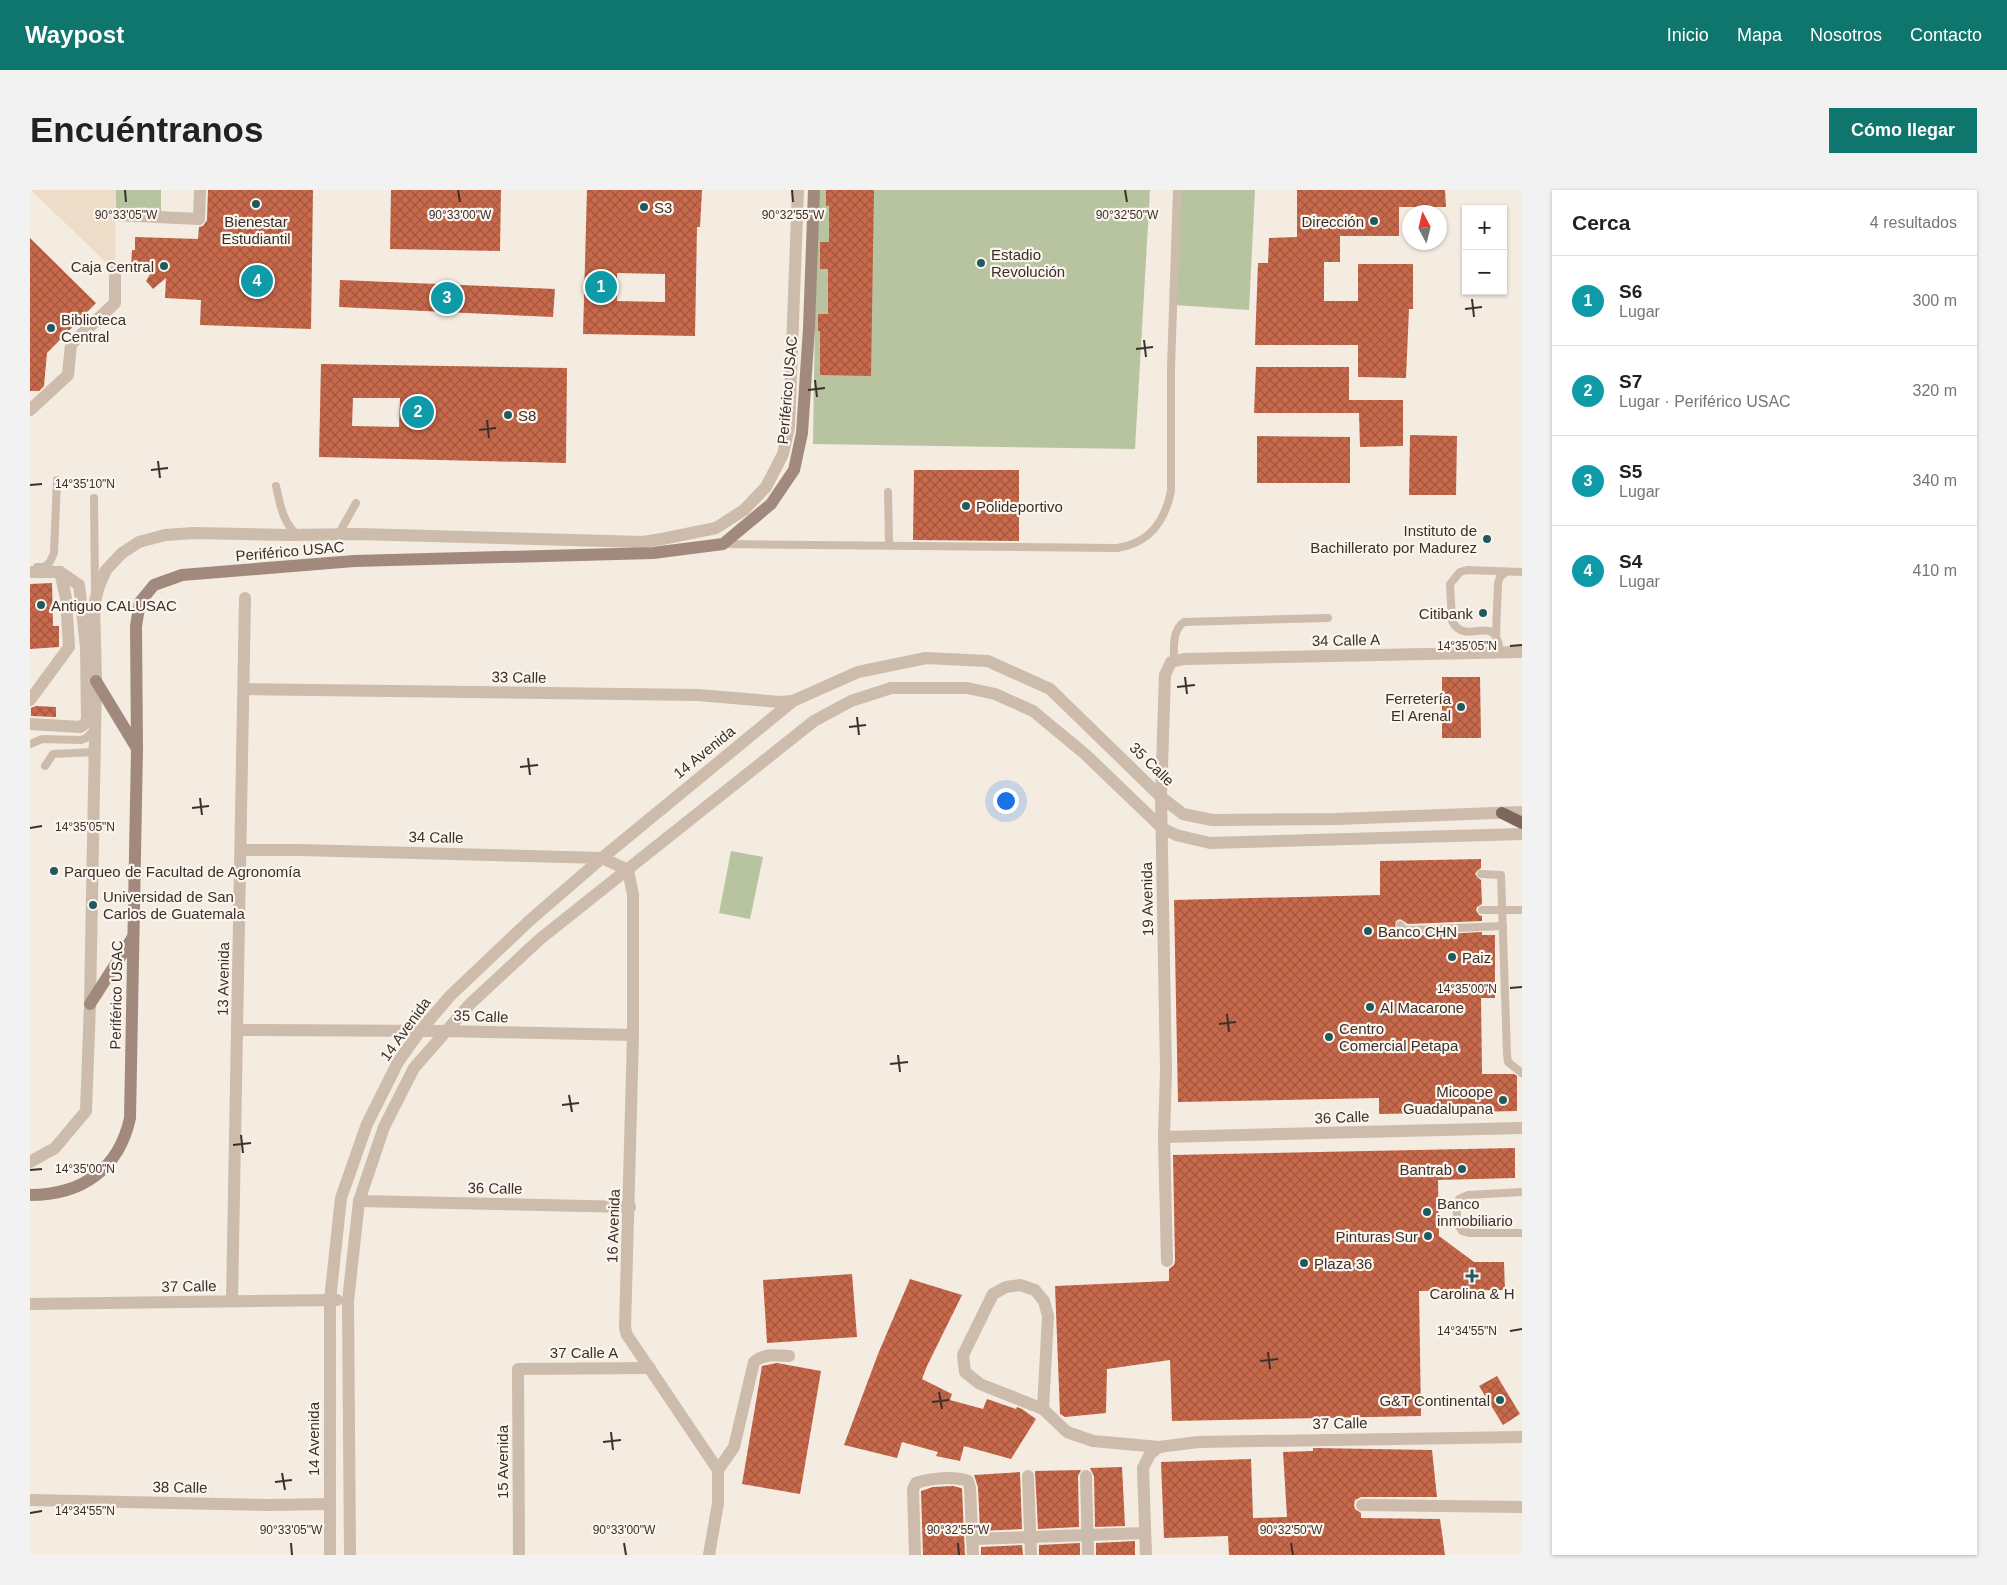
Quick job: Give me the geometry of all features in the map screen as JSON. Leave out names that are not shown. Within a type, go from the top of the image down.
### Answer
[{"type":"main road","points":[[1502,813],[1522,823]]},
{"type":"street","points":[[116,216],[199,219],[200,190]]},
{"type":"street","name":"Periférico USAC","points":[[30,1162],[55,1148],[86,1111],[95,752],[94,605],[106,570],[122,553],[140,542],[165,535],[194,532],[643,542],[716,528],[734,518],[766,487],[783,454],[789,427],[798,190]]},
{"type":"street","name":"Periférico USAC","points":[[30,1195],[62,1192],[79,1186],[96,1176],[108,1166],[127,1134],[130,1118],[137,749],[136,634],[140,602],[154,585],[182,575],[354,561],[653,553],[723,544],[771,504],[794,470],[802,433],[809,328],[814,190]]},
{"type":"street","points":[[30,410],[68,375],[71,344],[115,303],[115,271]]},
{"type":"street","points":[[30,572],[60,572],[79,585],[86,647],[87,722],[80,727],[30,724]]},
{"type":"street","points":[[30,700],[69,647],[66,598],[60,572]]},
{"type":"street","name":"13 Avenida","points":[[232,1301],[245,598]]},
{"type":"street","name":"34 Calle A","points":[[1172,661],[1184,659],[1522,652]]},
{"type":"street","name":"35 Calle","points":[[793,701],[858,672],[926,658],[988,661],[1050,689],[1161,797],[1183,814],[1212,820],[1336,819],[1522,812]]},
{"type":"street","name":"19 Avenida","points":[[1168,1260],[1164,1137],[1166,1071],[1161,797],[1165,674],[1172,661]]},
{"type":"street","points":[[96,680],[137,749]]},
{"type":"street","name":"14 Avenida","points":[[350,1555],[348,1301],[359,1201],[388,1118],[414,1068],[470,1004],[540,940],[814,721],[851,701],[891,688],[967,688],[995,694],[1033,711],[1085,754],[1162,828]]},
{"type":"street","name":"33 Calle","points":[[244,689],[698,695],[780,702],[793,701]]},
{"type":"street","name":"14 Avenida","points":[[330,1555],[330,1300],[341,1198],[367,1124],[398,1062],[420,1031],[450,996],[529,921],[602,858],[793,701]]},
{"type":"street","points":[[1162,828],[1176,835],[1210,843],[1522,834]]},
{"type":"street","name":"34 Calle","points":[[241,850],[602,858],[628,870]]},
{"type":"street","name":"16 Avenida","points":[[628,870],[633,894],[633,1035],[630,1206],[625,1328],[627,1335],[718,1470]]},
{"type":"street","points":[[90,1004],[133,937]]},
{"type":"street","name":"35 Calle","points":[[238,1030],[445,1031],[633,1035]]},
{"type":"street","name":"36 Calle","points":[[1164,1137],[1522,1128]]},
{"type":"street","name":"36 Calle","points":[[359,1201],[630,1206]]},
{"type":"street","points":[[1020,1285],[1035,1290],[1044,1301],[1048,1316],[1042,1408],[980,1384],[965,1372],[963,1355],[985,1309],[993,1294],[1006,1287],[1020,1285]]},
{"type":"street","name":"37 Calle","points":[[30,1304],[348,1301]]},
{"type":"street","points":[[709,1555],[718,1503],[718,1470],[734,1447],[754,1362],[760,1357],[769,1355],[790,1356]]},
{"type":"street","name":"37 Calle A","points":[[518,1369],[650,1368]]},
{"type":"street","name":"15 Avenida","points":[[518,1369],[519,1555]]},
{"type":"street","name":"37 Calle","points":[[1042,1408],[1067,1432],[1093,1441],[1159,1447],[1198,1442],[1522,1437]]},
{"type":"street","points":[[1146,1555],[1143,1468],[1150,1454],[1159,1447]]},
{"type":"street","points":[[1028,1476],[1031,1555]]},
{"type":"street","points":[[1086,1476],[1088,1555]]},
{"type":"street","points":[[915,1555],[913,1489],[916,1482],[922,1480],[961,1479],[968,1481],[970,1488],[973,1555]]},
{"type":"street","name":"38 Calle","points":[[30,1500],[269,1505],[329,1504]]},
{"type":"street","points":[[1362,1505],[1522,1508]]},
{"type":"street","points":[[972,1540],[1145,1533]]},
{"type":"lane","points":[[723,544],[1117,548],[1134,544],[1152,532],[1167,509],[1171,491],[1171,368],[1177,190]]},
{"type":"lane","points":[[30,567],[44,567],[50,562],[54,553],[57,480]]},
{"type":"lane","points":[[276,486],[280,505],[289,526],[298,535]]},
{"type":"lane","points":[[888,492],[888,545]]},
{"type":"lane","points":[[94,498],[96,599]]},
{"type":"lane","points":[[338,535],[356,503]]},
{"type":"lane","points":[[1496,634],[1492,631],[1463,631],[1454,626],[1452,621],[1450,584],[1460,572],[1467,570],[1522,572]]},
{"type":"lane","points":[[1500,653],[1496,634],[1498,583],[1500,577],[1506,572]]},
{"type":"lane","points":[[1172,661],[1176,633],[1180,624],[1184,622],[1328,618]]},
{"type":"lane","points":[[30,744],[42,739],[81,740],[91,734],[95,728]]},
{"type":"lane","points":[[44,766],[53,754],[95,752]]},
{"type":"lane","points":[[1481,874],[1501,874],[1507,1054],[1508,1062],[1522,1073]]},
{"type":"lane","points":[[1482,910],[1522,910]]},
{"type":"lane","points":[[1400,924],[1403,929],[1408,930],[1503,926]]},
{"type":"lane","points":[[1522,1192],[1468,1195],[1459,1199],[1456,1209],[1457,1225],[1462,1231],[1470,1233],[1522,1233]]},
{"type":"green space","points":[[116,190],[161,190],[161,217],[116,215]]},
{"type":"green space","name":"Estadio Revolución","points":[[817,190],[1150,190],[1135,449],[813,444]]},
{"type":"green space","points":[[1181,190],[1255,190],[1249,310],[1175,305]]},
{"type":"green space","points":[[731,851],[763,857],[750,919],[719,913]]},
{"type":"shaded area","points":[[31,190],[116,190],[115,271]]},
{"type":"building","points":[[208,190],[313,190],[311,329],[200,325],[201,300],[165,298],[166,278],[153,289],[146,281],[153,269],[131,268],[132,250],[135,250],[135,237],[198,239],[199,227],[203,226],[207,220]]},
{"type":"building","points":[[391,190],[501,190],[500,251],[390,249]]},
{"type":"building","points":[[587,190],[702,190],[700,227],[697,227],[695,336],[583,334]],"holes":[[[617,273],[665,274],[665,302],[617,301]]]},
{"type":"building","points":[[826,190],[874,190],[871,376],[820,375],[818,314],[828,314],[828,269],[820,269],[820,242],[829,242],[829,206],[826,206]]},
{"type":"building","points":[[1297,190],[1445,190],[1446,205],[1402,205],[1402,207],[1399,207],[1399,236],[1340,236],[1340,262],[1324,262],[1324,301],[1358,301],[1358,264],[1413,264],[1413,309],[1409,309],[1406,378],[1358,377],[1358,345],[1255,345],[1258,263],[1268,263],[1269,238],[1297,237]]},
{"type":"building","name":"Biblioteca Central","points":[[30,238],[96,303],[47,353],[44,386],[39,391],[30,391]]},
{"type":"building","points":[[340,280],[555,289],[553,317],[339,307]]},
{"type":"building","points":[[321,364],[567,368],[566,463],[319,457]],"holes":[[[353,398],[400,398],[399,427],[352,426]]]},
{"type":"building","points":[[1256,367],[1349,367],[1349,400],[1403,400],[1403,446],[1360,447],[1359,413],[1254,413]]},
{"type":"building","points":[[1410,435],[1457,436],[1456,495],[1409,495]]},
{"type":"building","points":[[1257,436],[1350,437],[1350,483],[1257,483]]},
{"type":"building","name":"Polideportivo","points":[[914,470],[1019,470],[1019,541],[913,540]]},
{"type":"building","name":"Antiguo CALUSAC","points":[[52,583],[53,626],[59,626],[59,647],[30,649],[30,584]]},
{"type":"building","name":"Ferretería El Arenal","points":[[1442,677],[1480,677],[1481,738],[1442,738]]},
{"type":"building","points":[[36,706],[56,707],[56,717],[31,716],[31,708]]},
{"type":"building","name":"Centro Comercial Petapa","points":[[1481,859],[1481,868],[1475,874],[1481,880],[1482,904],[1476,910],[1482,916],[1482,921],[1408,924],[1400,919],[1396,921],[1395,926],[1399,933],[1407,936],[1482,932],[1482,935],[1495,935],[1495,998],[1481,998],[1482,1074],[1514,1074],[1517,1076],[1517,1111],[1379,1114],[1379,1098],[1178,1102],[1174,900],[1380,895],[1380,861]]},
{"type":"building","name":"Plaza 36","points":[[1515,1148],[1515,1178],[1438,1180],[1439,1236],[1474,1262],[1504,1262],[1505,1290],[1419,1291],[1421,1416],[1172,1421],[1170,1360],[1107,1369],[1106,1413],[1065,1417],[1060,1414],[1055,1286],[1169,1281],[1169,1269],[1174,1265],[1175,1261],[1173,1155]]},
{"type":"building","points":[[852,1274],[857,1337],[767,1343],[763,1280]]},
{"type":"building","points":[[910,1279],[962,1295],[922,1379],[952,1394],[950,1400],[983,1409],[987,1399],[1016,1409],[1017,1407],[1022,1409],[1036,1419],[1011,1459],[964,1446],[960,1461],[936,1456],[938,1452],[902,1442],[897,1458],[844,1445],[878,1354]]},
{"type":"building","points":[[777,1363],[821,1371],[800,1494],[742,1484],[762,1366]]},
{"type":"building","name":"G&T Continental","points":[[1497,1376],[1520,1414],[1503,1425],[1479,1386]]},
{"type":"building","points":[[1313,1448],[1432,1450],[1437,1497],[1361,1497],[1355,1500],[1354,1505],[1355,1509],[1361,1513],[1361,1518],[1440,1519],[1445,1555],[1229,1555],[1228,1536],[1164,1538],[1161,1462],[1251,1459],[1253,1518],[1287,1517],[1283,1452],[1313,1451]]},
{"type":"building","points":[[1122,1467],[1125,1526],[1095,1527],[1094,1476],[1090,1468]]},
{"type":"building","points":[[1081,1470],[1078,1476],[1079,1527],[1038,1529],[1035,1471]]},
{"type":"building","points":[[1020,1472],[1022,1529],[980,1531],[978,1487],[974,1475]]},
{"type":"building","points":[[953,1486],[962,1489],[965,1555],[923,1555],[921,1491],[933,1487]]},
{"type":"building","points":[[1135,1541],[1135,1555],[1096,1555],[1096,1543]]},
{"type":"building","points":[[1080,1543],[1080,1555],[1039,1555],[1039,1545]]},
{"type":"building","points":[[1022,1545],[1023,1555],[981,1555],[981,1547]]},
{"type":"place","name":"Bienestar Estudiantil","points":[[256,204]]},
{"type":"place","name":"S3","points":[[644,207]]},
{"type":"place","name":"Dirección","points":[[1374,221]]},
{"type":"place","name":"Estadio Revolución","points":[[981,263]]},
{"type":"place","name":"Caja Central","points":[[164,266]]},
{"type":"place","name":"S4","points":[[257,281]]},
{"type":"place","name":"S6","points":[[601,287]]},
{"type":"place","name":"S5","points":[[447,298]]},
{"type":"place","name":"Biblioteca Central","points":[[51,328]]},
{"type":"place","name":"S7","points":[[418,412]]},
{"type":"place","name":"S8","points":[[508,415]]},
{"type":"place","name":"Polideportivo","points":[[966,506]]},
{"type":"place","name":"Instituto de Bachillerato por Madurez","points":[[1487,539]]},
{"type":"place","name":"Antiguo CALUSAC","points":[[41,605]]},
{"type":"place","name":"Citibank","points":[[1483,613]]},
{"type":"place","name":"Ferretería El Arenal","points":[[1461,707]]},
{"type":"place","name":"Parqueo de Facultad de Agronomía","points":[[54,871]]},
{"type":"place","name":"Universidad de San Carlos de Guatemala","points":[[93,905]]},
{"type":"place","name":"Banco CHN","points":[[1368,931]]},
{"type":"place","name":"Paiz","points":[[1452,957]]},
{"type":"place","name":"Al Macarone","points":[[1370,1007]]},
{"type":"place","name":"Centro Comercial Petapa","points":[[1329,1037]]},
{"type":"place","name":"Micoope Guadalupana","points":[[1503,1100]]},
{"type":"place","name":"Bantrab","points":[[1462,1169]]},
{"type":"place","name":"Banco inmobiliario","points":[[1427,1212]]},
{"type":"place","name":"Pinturas Sur","points":[[1428,1236]]},
{"type":"place","name":"Plaza 36","points":[[1304,1263]]},
{"type":"place","name":"Carolina & H","points":[[1472,1276]]},
{"type":"place","name":"G&T Continental","points":[[1500,1400]]}]
